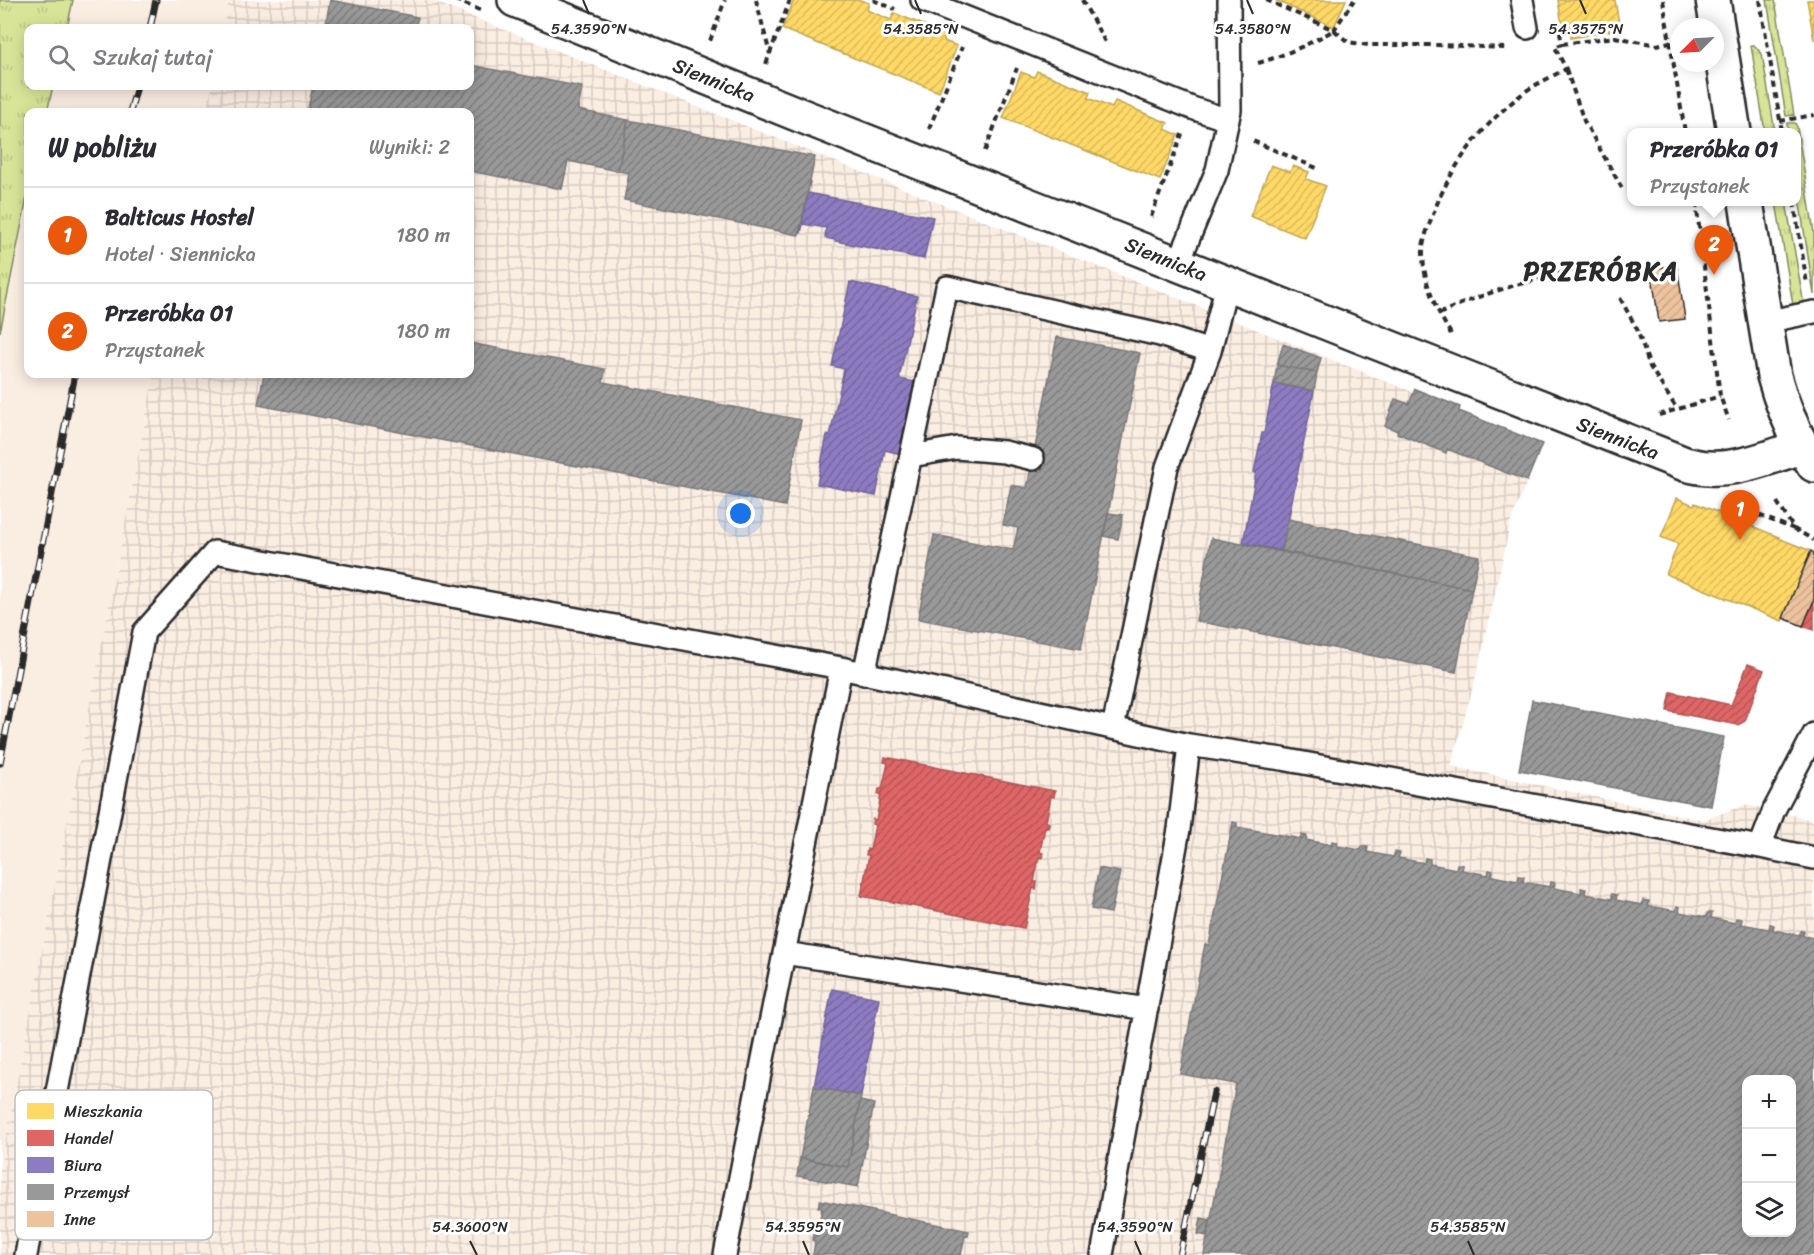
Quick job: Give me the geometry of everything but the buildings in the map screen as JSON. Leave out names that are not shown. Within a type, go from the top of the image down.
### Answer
[{"type":"street","name":"Siennicka","points":[[515,0],[1685,464],[1724,468],[1753,462],[1808,456]]},
{"type":"street","points":[[1713,0],[1733,128]]},
{"type":"street","points":[[1747,206],[1774,376],[1781,403],[1808,456]]},
{"type":"lane","points":[[922,0],[970,12],[1027,42],[1192,108],[1228,120]]},
{"type":"lane","points":[[1178,264],[1217,170],[1230,110],[1229,0]]},
{"type":"lane","points":[[1522,0],[1527,28]]},
{"type":"lane","points":[[1113,728],[1167,467],[1210,351],[1227,284]]},
{"type":"lane","points":[[864,674],[947,287],[1160,335],[1210,351]]},
{"type":"lane","points":[[1766,322],[1813,313]]},
{"type":"lane","points":[[911,456],[957,448],[1004,452],[1033,459]]},
{"type":"lane","points":[[57,1090],[144,632],[215,552],[841,668],[1189,745],[1282,759],[1814,858]]},
{"type":"lane","points":[[725,1255],[841,668]]},
{"type":"lane","points":[[1760,847],[1774,810],[1814,734]]},
{"type":"lane","points":[[1102,1255],[1179,830],[1189,745]]},
{"type":"lane","points":[[784,954],[1147,1009]]},
{"type":"lane","points":[[26,1255],[29,1240]]},
{"type":"path","points":[[710,41],[725,0]]},
{"type":"path","points":[[756,0],[770,54]]},
{"type":"path","points":[[766,64],[790,0]]},
{"type":"path","points":[[1266,0],[1334,30],[1348,42],[1368,45],[1438,45],[1513,49]]},
{"type":"path","points":[[1229,74],[1244,67],[1281,57],[1334,30],[1354,0]]},
{"type":"path","points":[[1623,190],[1584,121],[1566,69],[1555,47],[1562,44],[1615,37],[1657,45],[1670,42],[1663,0]]},
{"type":"path","points":[[1760,0],[1781,128]]},
{"type":"path","points":[[1557,11],[1562,44]]},
{"type":"path","points":[[929,130],[970,12]]},
{"type":"path","points":[[985,152],[1027,42]]},
{"type":"path","points":[[1454,340],[1439,314],[1427,283],[1424,248],[1429,226],[1444,186],[1466,151],[1492,120],[1527,91],[1566,69]]},
{"type":"path","points":[[1675,72],[1684,128]]},
{"type":"path","points":[[1151,218],[1192,108]]},
{"type":"path","points":[[1780,121],[1814,115]]},
{"type":"path","points":[[1697,206],[1720,396],[1729,420]]},
{"type":"path","points":[[1795,206],[1813,313]]},
{"type":"path","points":[[1439,314],[1490,292],[1576,270]]},
{"type":"path","points":[[1620,298],[1637,329],[1650,366],[1677,409]]},
{"type":"path","points":[[1777,502],[1794,529],[1814,540]]},
{"type":"shaded area","points":[[73,0],[229,0],[224,24],[68,24]]},
{"type":"shaded area","points":[[229,0],[430,0],[1413,392],[1415,389],[1460,407],[1459,411],[1542,444],[1511,521],[1478,669],[1451,766],[1703,820],[1745,805],[1814,821],[1814,1255],[0,1255],[0,1169],[15,1092],[15,1240],[213,1240],[213,1090],[15,1090],[153,378],[474,378],[474,108],[207,108],[211,90],[474,90],[474,24],[224,24]]},
{"type":"shaded area","points":[[52,90],[211,90],[207,108],[48,108]]},
{"type":"shaded area","points":[[24,213],[24,378],[153,378],[0,1169],[0,332]]},
{"type":"green space","points":[[0,0],[73,0],[68,24],[24,24],[24,90],[52,90],[48,108],[24,108],[24,213],[0,332]]},
{"type":"green space","points":[[1767,0],[1775,0],[1794,115],[1786,116]]},
{"type":"green space","points":[[1751,45],[1754,45],[1762,54],[1774,128],[1764,128]]},
{"type":"green space","points":[[1787,123],[1795,123],[1797,128],[1788,128]]},
{"type":"green space","points":[[1801,152],[1814,233],[1814,295],[1800,206]]},
{"type":"green space","points":[[1777,206],[1787,206],[1804,305],[1793,305]]},
{"type":"railway","points":[[151,24],[156,0]]},
{"type":"railway","points":[[131,108],[136,90]]},
{"type":"railway","points":[[0,763],[74,378]]},
{"type":"railway","points":[[1180,1255],[1214,1092]]},
{"type":"place","name":"Przeróbka 01","points":[[1714,275]]},
{"type":"place","name":"Balticus Hostel","points":[[1740,540]]},
{"type":"district","name":"PRZERÓBKA","points":[[1601,271]]}]
